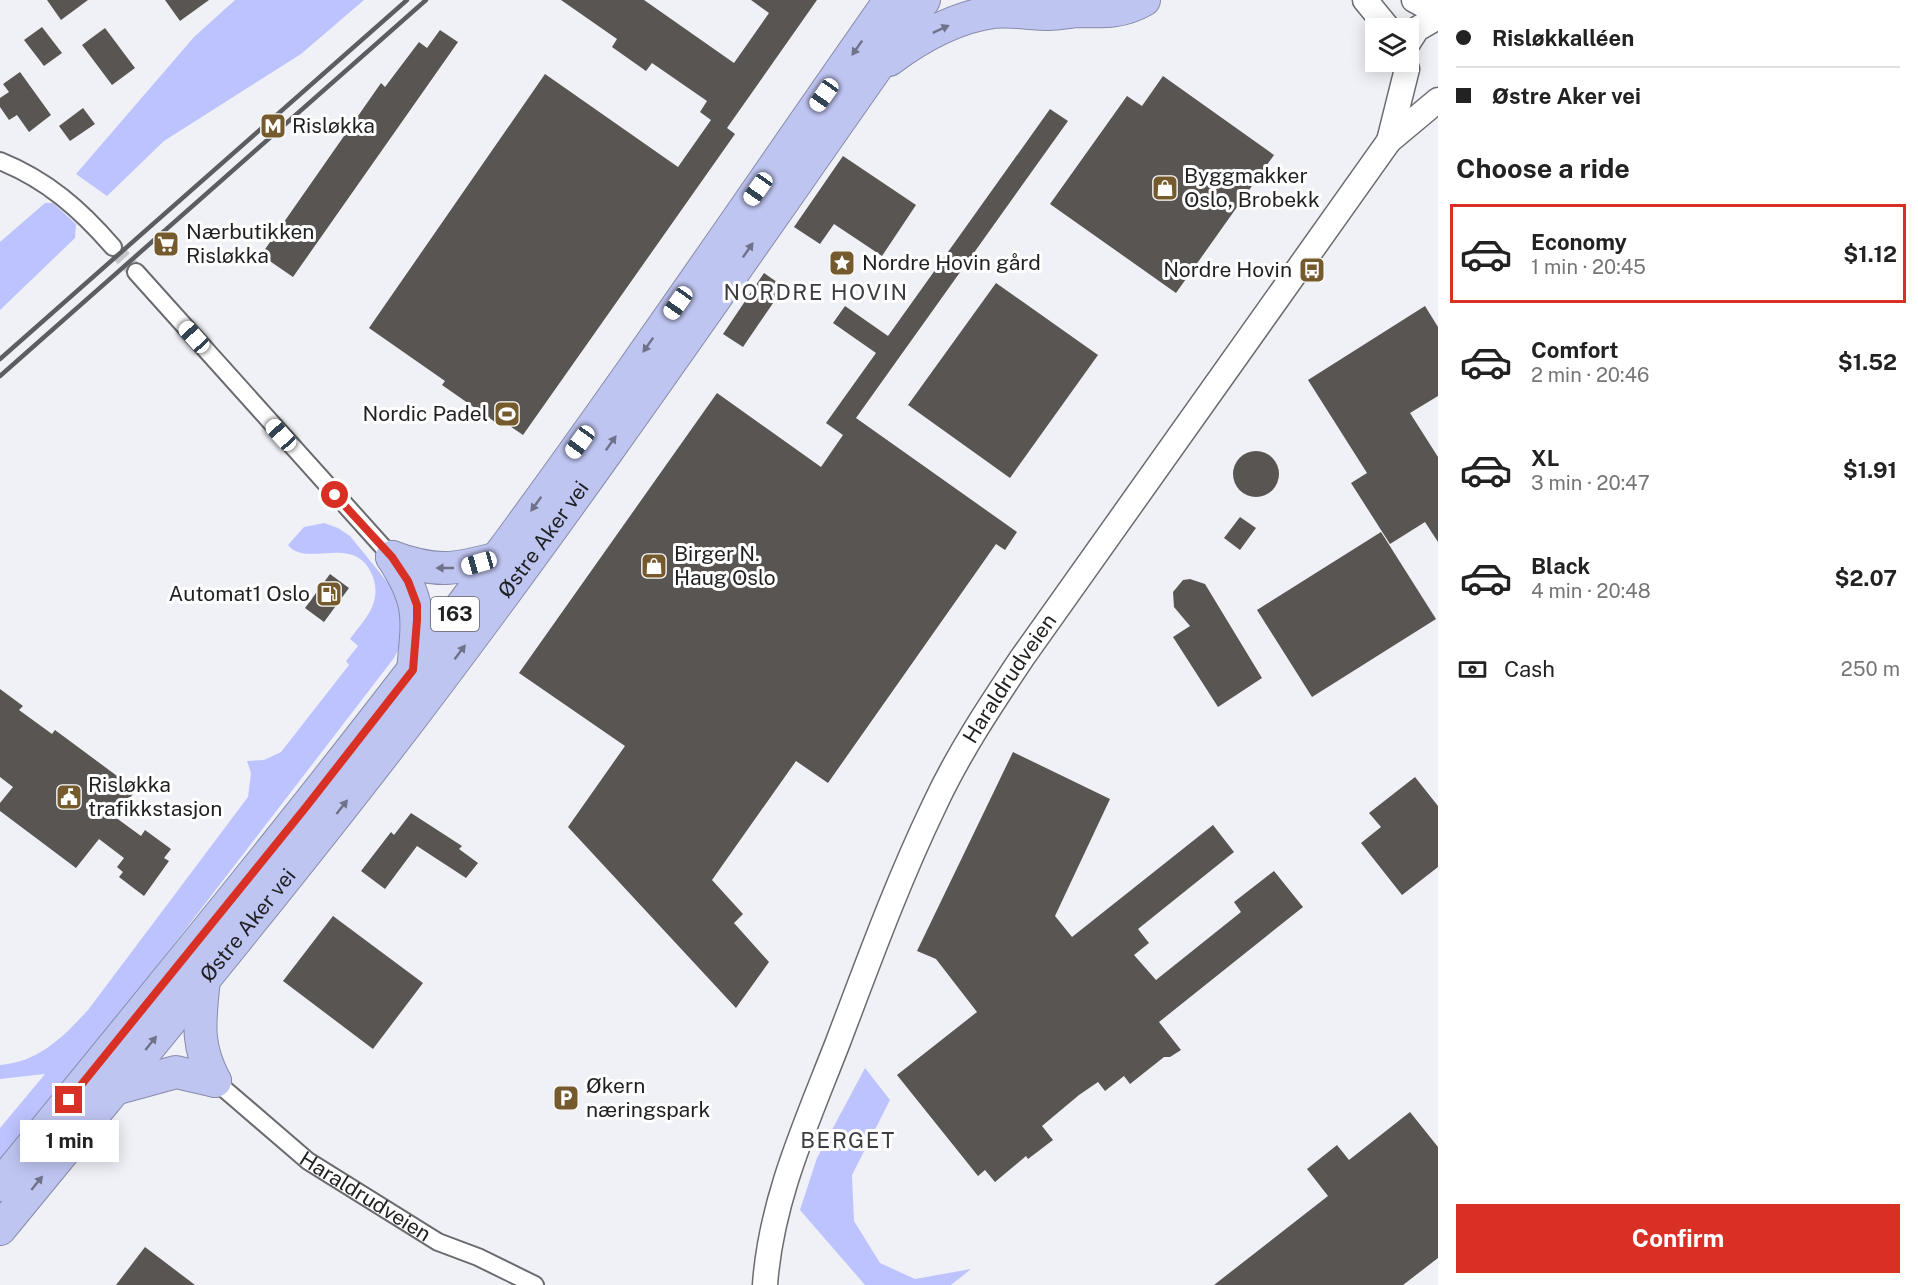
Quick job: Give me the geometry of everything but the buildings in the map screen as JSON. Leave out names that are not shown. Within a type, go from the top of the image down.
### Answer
[{"type":"highway","name":"Østre Aker vei","points":[[0,1185],[306,807],[498,558],[890,0]]},
{"type":"highway","name":"Østre Aker vei","points":[[0,1229],[369,772],[524,568],[924,0]]},
{"type":"highway","points":[[874,71],[914,42],[962,19],[993,12],[1049,14],[1072,5],[1096,13],[1120,10],[1144,0]]},
{"type":"highway","points":[[392,557],[419,567],[439,568],[460,568],[498,558]]},
{"type":"highway","points":[[392,557],[408,581],[417,605],[413,670]]},
{"type":"highway","points":[[204,979],[200,1040],[205,1063],[215,1081]]},
{"type":"highway","points":[[114,1089],[176,1072],[215,1081]]},
{"type":"street","points":[[1365,0],[1380,18]]},
{"type":"street","points":[[1414,0],[1438,15],[1419,28]]},
{"type":"street","name":"Haraldrudveien","points":[[1389,141],[1404,72]]},
{"type":"street","points":[[1410,72],[1420,88],[1438,99]]},
{"type":"street","name":"Haraldrudveien","points":[[765,1285],[772,1224],[791,1159],[899,885],[951,772],[1022,658],[1389,141],[1438,99]]},
{"type":"street","points":[[0,160],[27,172],[51,187],[88,218],[113,247]]},
{"type":"street","points":[[136,272],[392,557]]},
{"type":"street","name":"Haraldrudveien","points":[[215,1081],[317,1167],[438,1242],[478,1257],[535,1285]]},
{"type":"shaded area","points":[[235,0],[364,0],[301,54],[164,141],[107,196],[76,174],[194,37]]},
{"type":"shaded area","points":[[45,203],[53,203],[76,224],[75,238],[0,310],[0,242]]},
{"type":"shaded area","points":[[324,523],[350,536],[406,605],[403,641],[394,658],[138,991],[0,1159],[0,1128],[45,1074],[0,1079],[0,1065],[27,1059],[38,1053],[69,1030],[88,1010],[248,797],[251,773],[247,761],[264,760],[281,752],[349,665],[346,661],[358,646],[350,639],[371,610],[374,603],[375,586],[365,563],[355,556],[344,553],[307,554],[296,551],[288,545],[304,527]]},
{"type":"shaded area","points":[[865,1068],[890,1100],[852,1175],[854,1221],[880,1263],[915,1279],[971,1269],[951,1285],[865,1285],[800,1210],[817,1158]]},
{"type":"tunnel","points":[[113,247],[136,272]]},
{"type":"railway","points":[[0,359],[407,0]]},
{"type":"railway","points":[[0,376],[426,0]]},
{"type":"place","name":"Risløkka","points":[[273,126]]},
{"type":"place","name":"Byggmakker Oslo, Brobekk","points":[[1165,188]]},
{"type":"place","name":"Nærbutikken Risløkka","points":[[166,244]]},
{"type":"place","name":"Nordre Hovin gård","points":[[842,263]]},
{"type":"place","name":"Nordre Hovin","points":[[1312,270]]},
{"type":"place","name":"Nordic Padel","points":[[507,414]]},
{"type":"place","name":"Birger N. Haug Oslo","points":[[654,566]]},
{"type":"place","name":"Automat1 Oslo","points":[[329,594]]},
{"type":"place","name":"Risløkka trafikkstasjon","points":[[69,797]]},
{"type":"place","name":"Økern næringspark","points":[[566,1098]]},
{"type":"district","name":"NORDRE HOVIN","points":[[816,292]]},
{"type":"district","name":"BERGET","points":[[848,1140]]},
{"type":"route","points":[[69,1100],[370,727],[413,670],[417,605],[408,581],[392,557],[335,495]]}]
